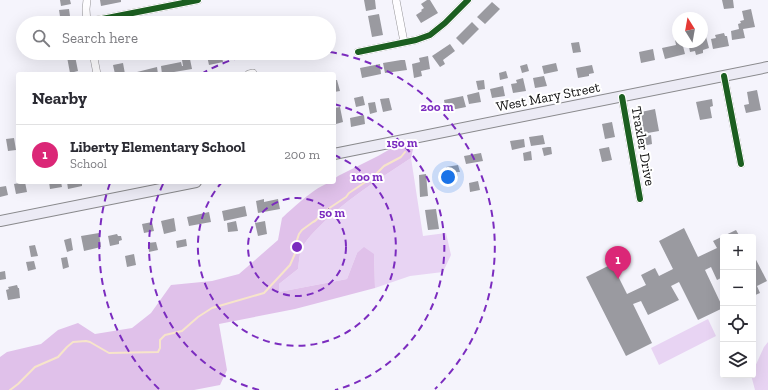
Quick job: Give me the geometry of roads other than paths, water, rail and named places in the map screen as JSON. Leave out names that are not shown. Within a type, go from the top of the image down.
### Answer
[{"type":"main road","name":"West Mary Street","points":[[336,154],[768,67]]},
{"type":"main road","points":[[0,221],[186,184]]},
{"type":"street","points":[[86,16],[87,0]]},
{"type":"street","points":[[121,16],[198,0]]},
{"type":"street","points":[[396,0],[404,42]]},
{"type":"street","points":[[358,52],[416,40],[430,35],[445,24],[468,0]]},
{"type":"street","points":[[94,60],[97,72]]},
{"type":"street","points":[[724,76],[741,164]]},
{"type":"street","name":"Traxler Drive","points":[[622,96],[640,199]]},
{"type":"waterway","points":[[10,390],[35,367],[58,357],[73,342],[90,342],[109,353],[158,352],[160,348],[160,340],[165,335],[182,331],[198,317],[212,308],[264,293],[290,265],[297,249],[299,234],[302,230],[328,209],[346,197],[349,193],[373,177],[384,166],[401,157],[405,152]]},
{"type":"place","name":"Liberty Elementary School","points":[[618,279]]}]
